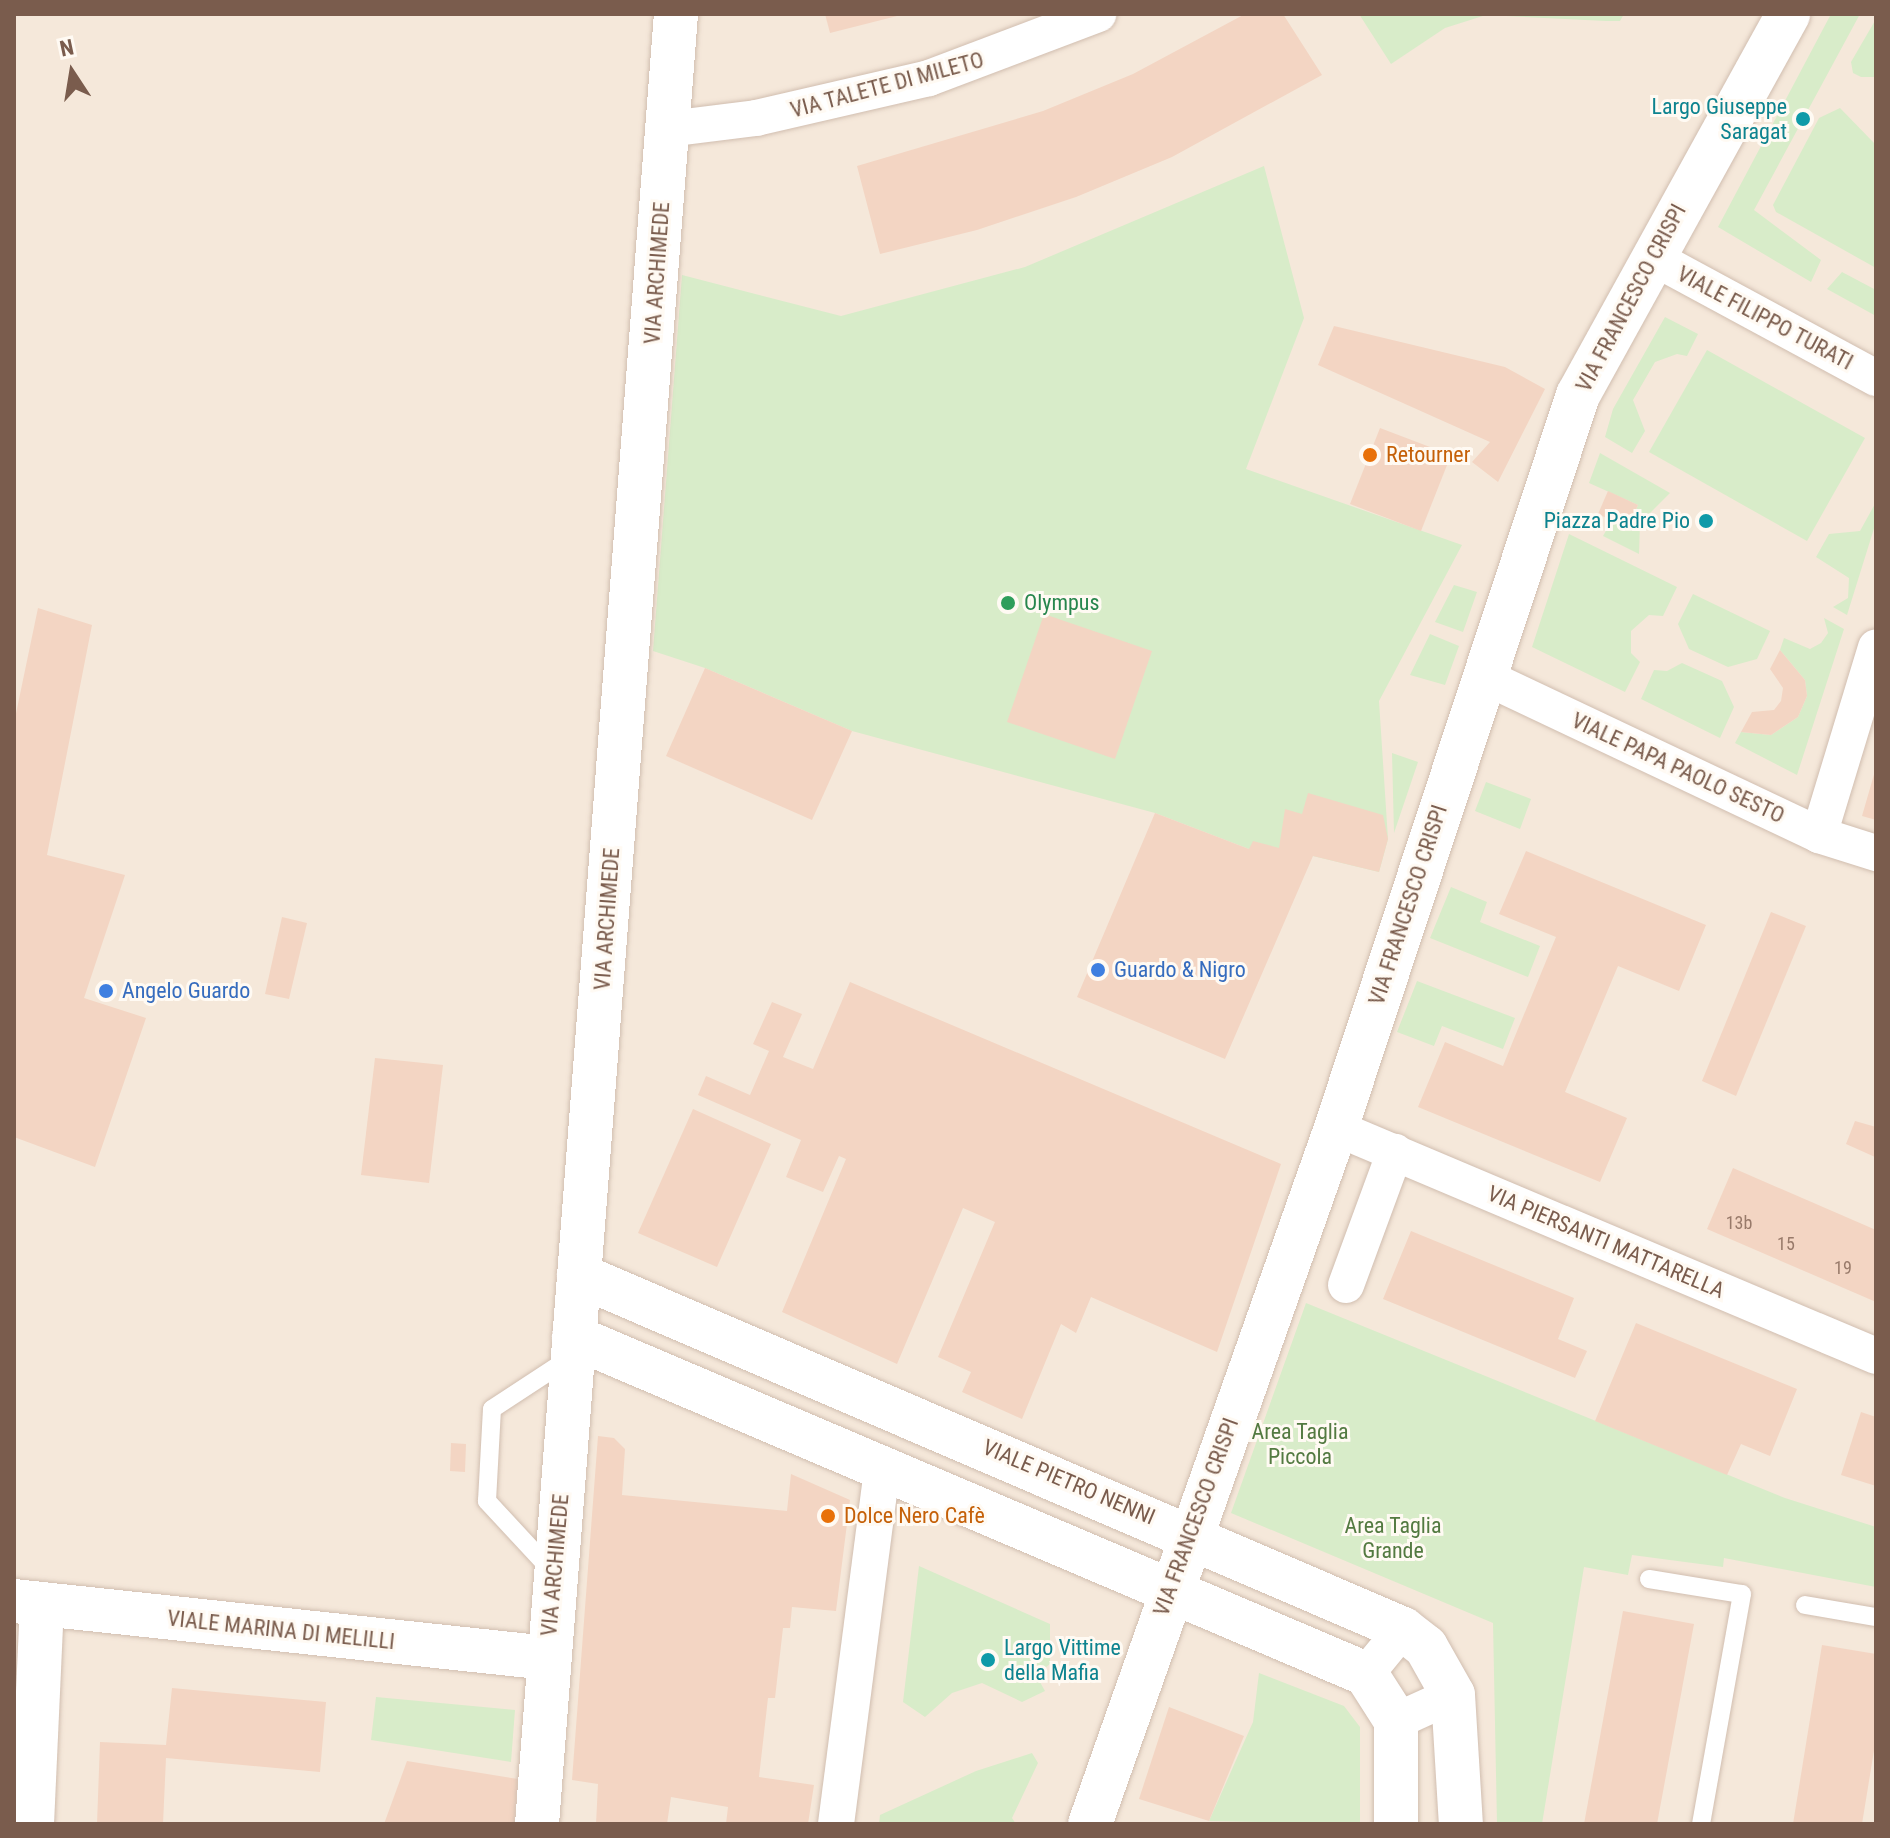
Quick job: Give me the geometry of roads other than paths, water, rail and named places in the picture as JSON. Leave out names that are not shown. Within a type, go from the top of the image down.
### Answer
[{"type":"street","name":"VIA ARCHIMEDE","points":[[537,1824],[676,14]]},
{"type":"street","name":"VIA TALETE DI MILETO","points":[[668,129],[756,118],[929,78],[1098,14]]},
{"type":"street","name":"VIA FRANCESCO CRISPI","points":[[1090,1824],[1336,1128],[1578,395],[1788,14]]},
{"type":"street","name":"VIALE FILIPPO TURATI","points":[[1654,258],[1876,378]]},
{"type":"street","points":[[1819,835],[1876,647]]},
{"type":"street","name":"VIALE PAPA PAOLO SESTO","points":[[1483,676],[1819,835],[1876,853]]},
{"type":"street","name":"VIA PIERSANTI MATTARELLA","points":[[1336,1128],[1876,1356]]},
{"type":"street","points":[[1346,1285],[1395,1152]]},
{"type":"street","name":"VIALE PIETRO NENNI","points":[[579,1275],[1191,1534],[1403,1629],[1426,1647],[1453,1695],[1461,1824]]},
{"type":"street","points":[[573,1347],[882,1468],[1366,1674],[1396,1721],[1396,1824]]},
{"type":"street","points":[[836,1824],[882,1468]]},
{"type":"street","points":[[28,1602],[32,1824]]},
{"type":"street","name":"VIALE MARINA DI MELILLI","points":[[28,1602],[548,1658]]},
{"type":"street","points":[[1366,1674],[1403,1629]]},
{"type":"street","points":[[1396,1721],[1453,1695]]},
{"type":"lane","points":[[555,1574],[487,1501],[492,1409],[573,1347]]},
{"type":"lane","points":[[1649,1579],[1742,1594],[1701,1824]]},
{"type":"lane","points":[[1805,1605],[1876,1617]]},
{"type":"place","name":"Largo Giuseppe Saragat","points":[[1803,119]]},
{"type":"place","name":"Retourner","points":[[1370,455]]},
{"type":"place","name":"Piazza Padre Pio","points":[[1706,521]]},
{"type":"place","name":"Olympus","points":[[1008,603]]},
{"type":"place","name":"Guardo & Nigro","points":[[1098,970]]},
{"type":"place","name":"Angelo Guardo","points":[[106,991]]},
{"type":"place","name":"Dolce Nero Cafè","points":[[828,1516]]},
{"type":"place","name":"Largo Vittime della Mafia","points":[[988,1660]]},
{"type":"park label","name":"Area Taglia Piccola","points":[[1300,1444]]},
{"type":"park label","name":"Area Taglia Grande","points":[[1393,1538]]}]
